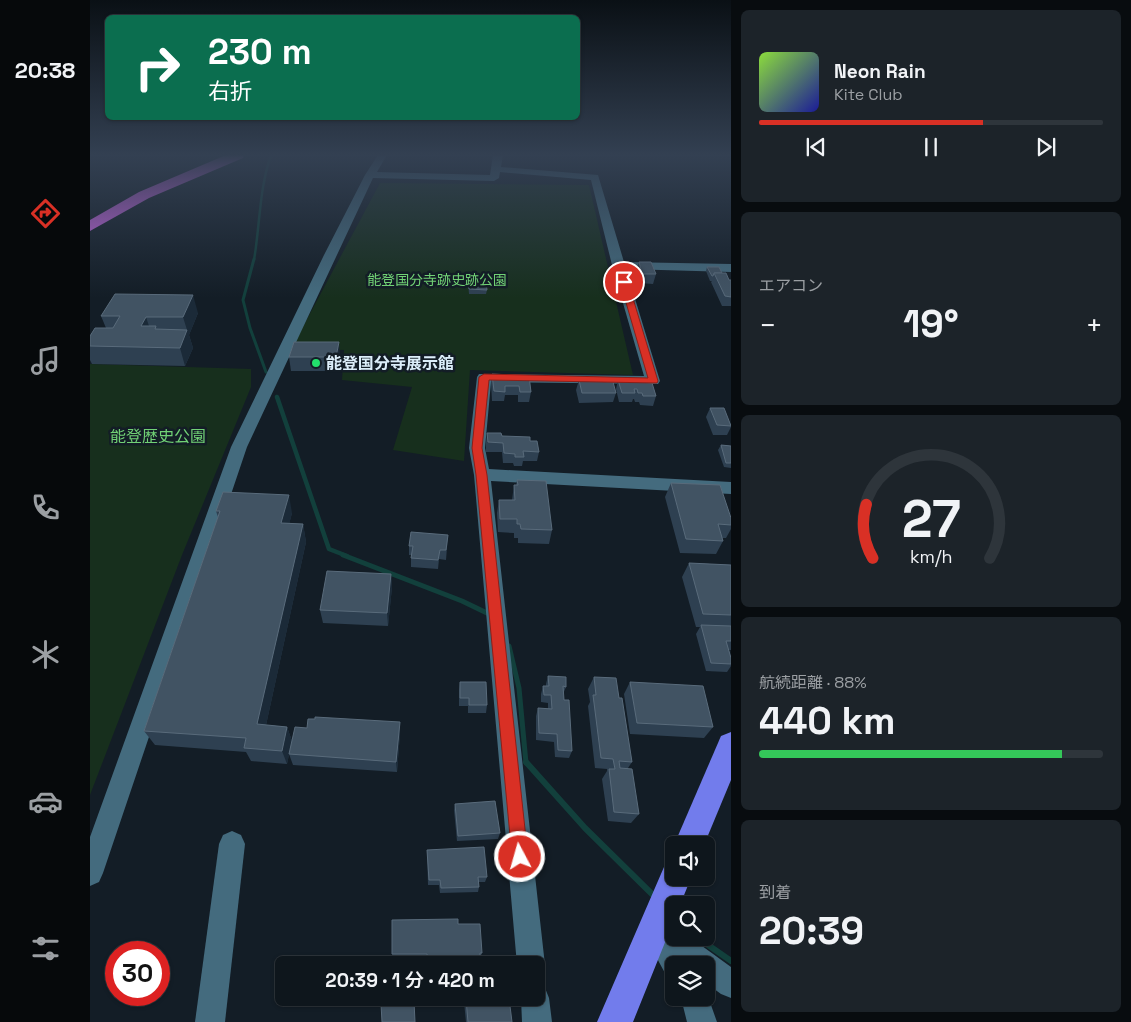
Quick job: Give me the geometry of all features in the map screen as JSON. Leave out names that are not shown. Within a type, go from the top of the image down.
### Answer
[{"type":"highway","points":[[90,226],[129,203]]},
{"type":"main road","points":[[693,836],[731,746]]},
{"type":"main road","points":[[614,1022],[664,904]]},
{"type":"street","points":[[90,873],[239,447],[262,394],[356,203]]},
{"type":"street","points":[[530,956],[482,475],[477,448],[484,377],[653,381],[602,203]]},
{"type":"street","points":[[618,264],[731,268]]},
{"type":"street","points":[[482,475],[731,488]]},
{"type":"street","points":[[210,1022],[232,844]]},
{"type":"street","points":[[664,904],[674,956]]},
{"type":"street","points":[[664,904],[700,956]]},
{"type":"street","points":[[715,972],[731,984]]},
{"type":"street","points":[[536,1006],[537,1022]]},
{"type":"street","points":[[697,1006],[702,1022]]},
{"type":"green space","name":"能登国分寺跡史跡公園","points":[[369,203],[593,203],[633,375],[470,370],[464,461],[393,450],[412,387],[342,380],[344,350],[291,349]]},
{"type":"green space","name":"能登歴史公園","points":[[90,364],[251,369],[251,387],[182,555],[90,795]]},
{"type":"building","points":[[639,262],[651,262],[656,274],[642,274]]},
{"type":"building","points":[[707,267],[719,267],[722,273],[714,273],[712,276]]},
{"type":"building","points":[[714,273],[726,273],[729,280],[731,280],[731,297],[725,296]]},
{"type":"building","points":[[468,282],[486,282],[487,290],[469,289]]},
{"type":"building","points":[[115,294],[193,295],[183,317],[146,317],[141,326],[156,326],[155,329],[187,330],[180,348],[90,346],[90,336],[95,328],[113,328],[120,316],[101,316]]},
{"type":"building","points":[[294,342],[339,342],[336,357],[289,357]]},
{"type":"building","points":[[492,374],[529,376],[531,392],[520,392],[519,386],[505,386],[505,392],[494,391]]},
{"type":"building","points":[[579,380],[613,382],[616,393],[582,393]]},
{"type":"building","points":[[618,380],[639,380],[639,382],[652,383],[656,396],[643,396],[642,393],[638,393],[637,389],[634,389],[635,393],[622,393]]},
{"type":"building","points":[[710,408],[724,408],[731,426],[717,425]]},
{"type":"building","points":[[487,433],[501,433],[502,436],[530,437],[530,441],[537,441],[539,452],[523,451],[524,457],[515,457],[515,454],[504,453],[503,443],[488,442]]},
{"type":"building","points":[[721,445],[731,446],[731,463],[726,463]]},
{"type":"building","points":[[517,480],[546,481],[552,530],[521,529],[520,524],[517,524],[517,519],[500,519],[499,500],[515,500],[514,485],[518,485]]},
{"type":"building","points":[[671,483],[720,485],[731,518],[731,525],[718,524],[723,541],[686,539]]},
{"type":"building","points":[[223,492],[289,495],[281,523],[303,524],[257,724],[287,727],[282,751],[244,748],[246,738],[144,731],[220,511],[216,511]]},
{"type":"building","points":[[411,532],[448,535],[446,550],[440,550],[438,560],[411,558],[413,546],[409,546]]},
{"type":"building","points":[[689,563],[731,565],[731,615],[703,614]]},
{"type":"building","points":[[327,571],[391,574],[387,613],[320,610]]},
{"type":"building","points":[[701,625],[731,626],[731,641],[726,641],[731,664],[711,663]]},
{"type":"building","points":[[548,676],[566,677],[566,687],[563,686],[564,700],[569,700],[572,751],[558,750],[557,734],[539,733],[538,708],[552,709],[551,695],[544,695],[543,686],[549,686]]},
{"type":"building","points":[[594,677],[616,678],[619,698],[622,698],[632,762],[619,761],[620,768],[632,769],[639,814],[614,812],[609,769],[615,769],[613,759],[601,758],[593,695],[596,695]]},
{"type":"building","points":[[460,682],[486,682],[487,705],[469,705],[469,698],[460,698]]},
{"type":"building","points":[[630,682],[703,686],[713,727],[637,723]]},
{"type":"building","points":[[315,717],[400,722],[396,762],[289,754],[295,727],[307,728],[308,719],[315,719]]},
{"type":"building","points":[[495,801],[500,833],[458,836],[455,804]]},
{"type":"building","points":[[484,847],[487,877],[478,877],[479,887],[441,888],[440,880],[429,880],[427,850]]},
{"type":"building","points":[[458,919],[458,924],[480,924],[482,953],[480,953],[480,956],[392,954],[392,920]]},
{"type":"building","points":[[381,1006],[414,1006],[415,1022],[382,1022]]},
{"type":"building","points":[[467,1006],[510,1006],[512,1022],[468,1022]]},
{"type":"waterway","points":[[254,260],[261,203]]},
{"type":"waterway","points":[[254,259],[243,300],[250,328],[266,372]]},
{"type":"waterway","points":[[277,397],[329,549],[347,556]]},
{"type":"waterway","points":[[343,555],[462,601],[489,614]]},
{"type":"waterway","points":[[509,646],[519,688],[526,763]]},
{"type":"waterway","points":[[526,762],[585,828],[655,897]]},
{"type":"waterway","points":[[709,946],[731,961]]},
{"type":"place","name":"能登国分寺展示館","points":[[316,363]]},
{"type":"route","points":[[520,857],[482,475],[477,448],[484,377],[653,381],[624,282]]}]
